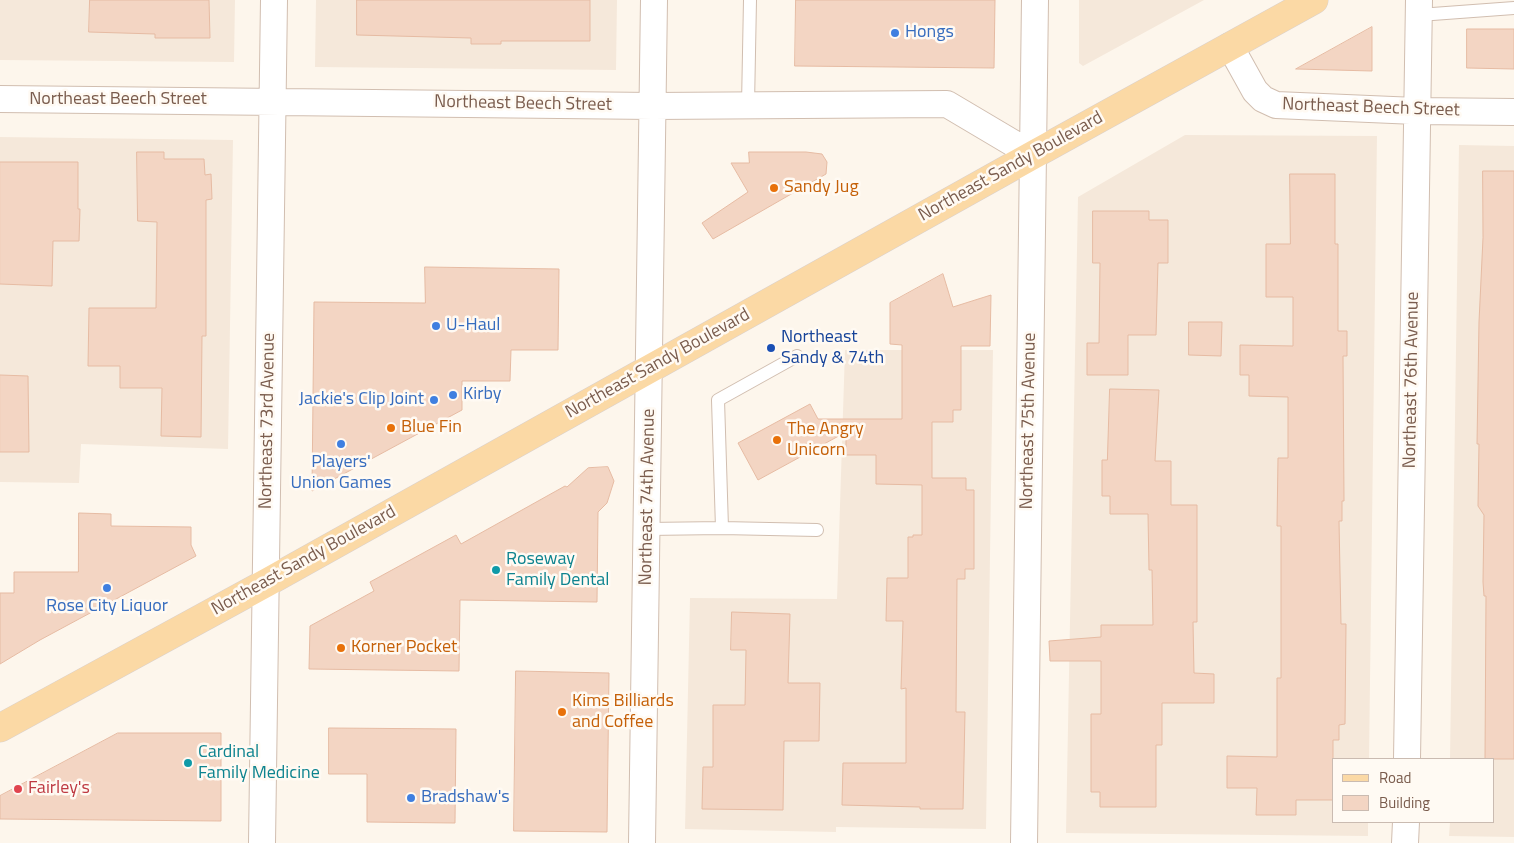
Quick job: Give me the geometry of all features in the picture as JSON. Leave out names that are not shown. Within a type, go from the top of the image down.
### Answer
[{"type":"main road","name":"Northeast Sandy Boulevard","points":[[0,728],[266,583],[1033,154],[1314,0]]},
{"type":"street","name":"Northeast 73rd Avenue","points":[[262,843],[274,0]]},
{"type":"street","name":"Northeast 74th Avenue","points":[[642,843],[654,0]]},
{"type":"street","name":"Northeast 75th Avenue","points":[[1024,843],[1035,0]]},
{"type":"street","name":"Northeast 76th Avenue","points":[[1406,758],[1419,8]]},
{"type":"street","name":"Northeast Beech Street","points":[[1230,46],[1255,91],[1263,100],[1276,105],[1416,111],[1514,112]]},
{"type":"street","name":"Northeast Beech Street","points":[[0,99],[653,106],[947,104],[1033,154]]},
{"type":"street","points":[[1405,843],[1406,823]]},
{"type":"lane","points":[[748,105],[750,0]]},
{"type":"lane","points":[[1419,8],[1514,8]]},
{"type":"lane","points":[[722,528],[718,400],[797,356]]},
{"type":"lane","points":[[647,529],[817,530]]},
{"type":"shaded area","points":[[0,0],[235,0],[234,62],[0,60]]},
{"type":"shaded area","points":[[316,0],[617,0],[616,70],[315,67]]},
{"type":"shaded area","points":[[1079,0],[1204,0],[1083,66],[1079,63]]},
{"type":"shaded area","points":[[1185,135],[1377,136],[1369,758],[1332,758],[1332,823],[1368,823],[1368,836],[1066,833],[1078,197]]},
{"type":"shaded area","points":[[0,137],[233,140],[228,449],[81,444],[79,483],[0,482]]},
{"type":"shaded area","points":[[1459,145],[1514,146],[1514,837],[1449,836],[1450,823],[1494,823],[1494,758],[1450,758]]},
{"type":"shaded area","points":[[845,350],[993,350],[986,829],[836,827],[836,832],[685,829],[690,598],[837,599]]},
{"type":"building","points":[[90,0],[209,0],[210,38],[155,38],[155,34],[89,32]]},
{"type":"building","points":[[357,0],[590,0],[590,41],[501,41],[501,44],[471,44],[471,38],[357,35]]},
{"type":"building","name":"Hongs","points":[[796,0],[995,0],[994,68],[795,66]]},
{"type":"building","points":[[1372,27],[1372,71],[1296,69]]},
{"type":"building","points":[[1467,29],[1514,29],[1514,69],[1467,68]]},
{"type":"building","points":[[137,152],[164,152],[164,159],[204,159],[205,175],[211,174],[212,199],[206,200],[206,336],[202,336],[201,437],[161,436],[162,388],[120,388],[120,366],[88,366],[89,308],[156,308],[157,222],[138,221]]},
{"type":"building","name":"Sandy Jug","points":[[749,152],[806,152],[822,154],[827,162],[826,174],[713,239],[702,223],[748,192],[731,163],[749,163]]},
{"type":"building","points":[[0,162],[78,162],[79,241],[53,241],[52,286],[0,284]]},
{"type":"building","points":[[1483,171],[1514,171],[1514,759],[1485,758],[1486,596],[1484,596],[1483,582],[1484,515],[1478,506],[1479,444],[1477,444],[1479,322],[1483,238]]},
{"type":"building","points":[[1290,174],[1335,174],[1335,244],[1338,244],[1338,331],[1347,331],[1347,356],[1343,356],[1344,501],[1342,501],[1342,521],[1339,521],[1341,624],[1346,624],[1345,724],[1339,725],[1339,740],[1333,740],[1332,800],[1296,800],[1296,815],[1256,815],[1257,788],[1227,788],[1227,756],[1277,757],[1277,678],[1281,678],[1281,526],[1277,526],[1278,458],[1288,458],[1288,397],[1249,396],[1249,375],[1240,375],[1240,345],[1293,346],[1293,297],[1266,297],[1266,244],[1290,244]]},
{"type":"building","points":[[1093,211],[1149,211],[1149,220],[1168,220],[1168,263],[1158,263],[1156,335],[1128,335],[1128,375],[1087,375],[1087,343],[1099,343],[1100,263],[1093,263]]},
{"type":"building","name":"U-Haul","points":[[425,267],[559,269],[558,350],[511,350],[510,381],[462,381],[462,410],[312,491],[314,302],[425,303]]},
{"type":"building","points":[[943,274],[953,307],[991,295],[990,346],[961,346],[961,410],[953,410],[953,422],[932,422],[932,478],[966,478],[966,490],[974,490],[974,569],[965,569],[965,579],[957,579],[956,712],[965,712],[963,809],[842,805],[843,763],[906,763],[906,688],[901,689],[903,621],[886,621],[887,578],[908,578],[908,537],[922,535],[922,485],[876,484],[876,455],[846,455],[846,432],[758,480],[738,443],[810,404],[818,419],[902,419],[902,345],[890,344],[890,303]]},
{"type":"building","points":[[1189,322],[1222,322],[1221,356],[1189,355]]},
{"type":"building","points":[[0,375],[28,376],[29,452],[0,452]]},
{"type":"building","points":[[1110,389],[1159,390],[1155,461],[1171,461],[1171,505],[1197,505],[1197,622],[1193,622],[1194,673],[1214,674],[1214,703],[1162,703],[1162,745],[1156,745],[1156,807],[1100,807],[1100,792],[1091,792],[1091,714],[1101,714],[1101,661],[1050,661],[1049,641],[1101,637],[1101,625],[1153,625],[1152,570],[1149,570],[1148,514],[1110,514],[1110,496],[1102,496],[1102,460],[1107,460]]},
{"type":"building","points":[[608,467],[614,481],[607,503],[598,512],[597,602],[460,600],[459,671],[309,669],[310,626],[374,591],[370,582],[456,535],[461,544],[565,486],[567,487],[588,468]]},
{"type":"building","points":[[79,513],[111,514],[111,526],[191,527],[191,545],[196,556],[40,640],[0,664],[0,593],[14,593],[14,572],[78,572]]},
{"type":"building","points":[[732,612],[790,614],[788,683],[820,683],[819,741],[784,741],[783,810],[702,809],[703,767],[713,767],[713,705],[745,705],[746,650],[731,650]]},
{"type":"building","points":[[516,671],[609,673],[607,832],[514,831]]},
{"type":"building","name":"Bradshaw's","points":[[329,728],[456,729],[455,823],[367,822],[367,774],[329,774]]},
{"type":"building","points":[[118,733],[221,733],[221,821],[0,819],[0,796]]},
{"type":"place","name":"Hongs","points":[[895,33]]},
{"type":"place","name":"Sandy Jug","points":[[774,188]]},
{"type":"place","name":"U-Haul","points":[[436,326]]},
{"type":"place","name":"Northeast Sandy & 74th","points":[[771,348]]},
{"type":"place","name":"Kirby","points":[[453,395]]},
{"type":"place","name":"Jackie's Clip Joint","points":[[434,400]]},
{"type":"place","name":"Blue Fin","points":[[391,428]]},
{"type":"place","name":"The Angry Unicorn","points":[[777,440]]},
{"type":"place","name":"Players' Union Games","points":[[341,444]]},
{"type":"place","name":"Roseway Family Dental","points":[[496,570]]},
{"type":"place","name":"Rose City Liquor","points":[[107,588]]},
{"type":"place","name":"Korner Pocket","points":[[341,648]]},
{"type":"place","name":"Kims Billiards and Coffee","points":[[562,712]]},
{"type":"place","name":"Cardinal Family Medicine","points":[[188,763]]},
{"type":"place","name":"Fairley's","points":[[18,789]]},
{"type":"place","name":"Bradshaw's","points":[[411,798]]}]
